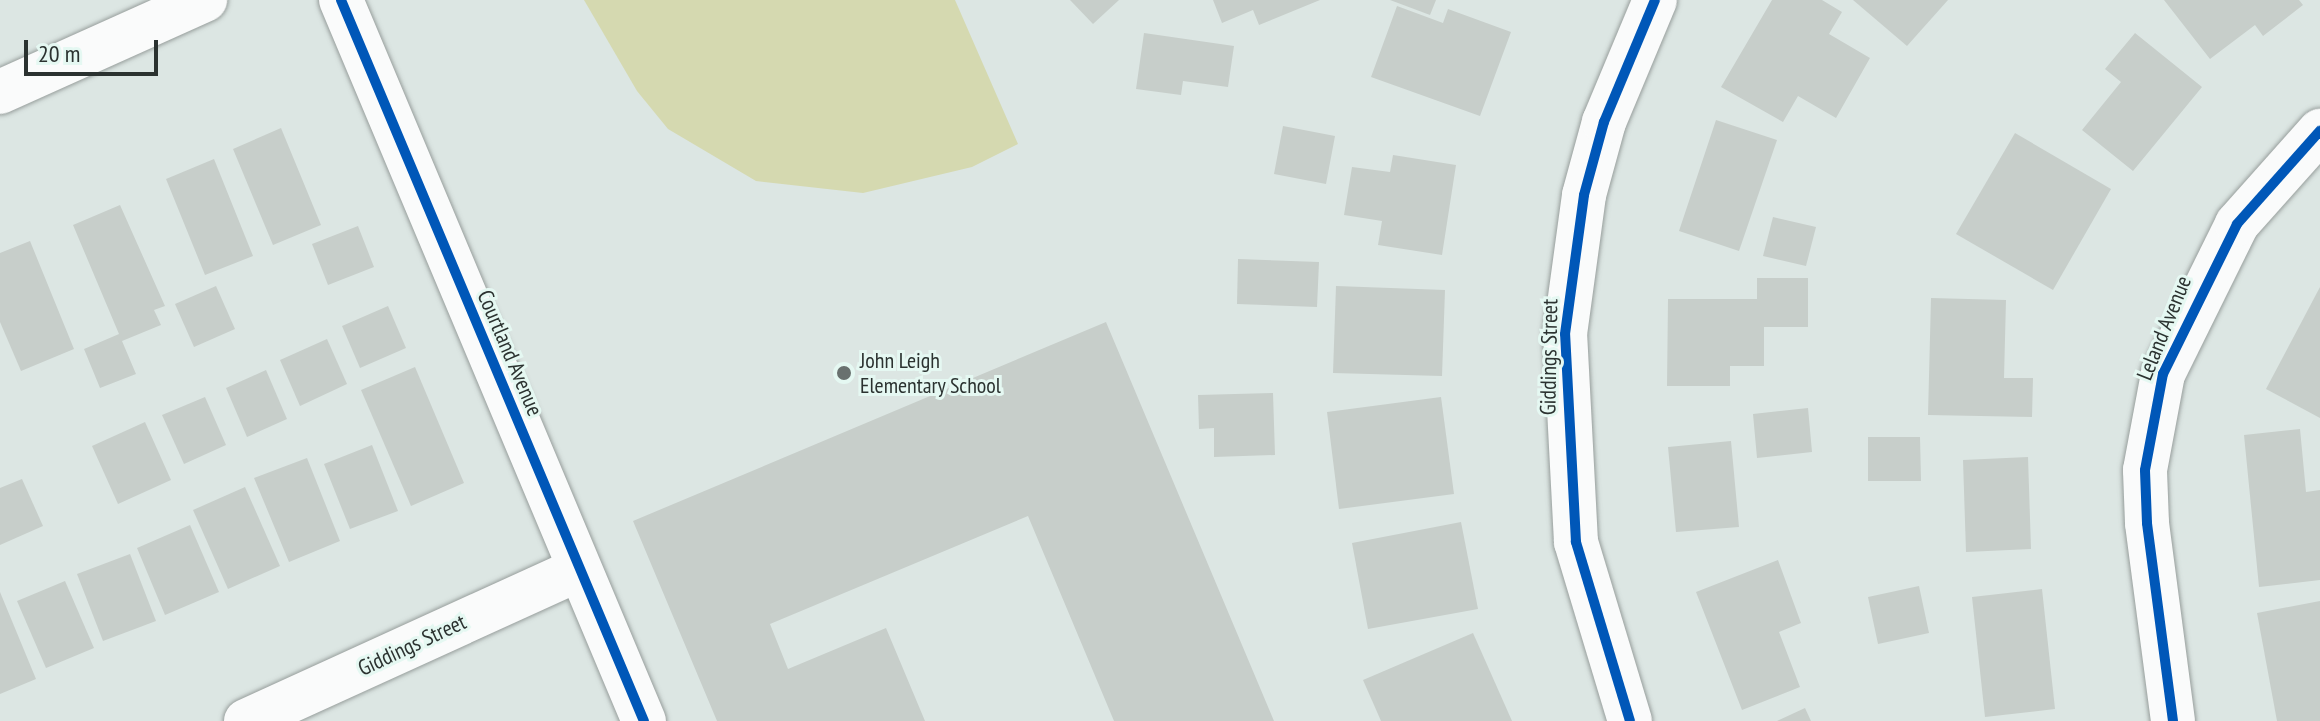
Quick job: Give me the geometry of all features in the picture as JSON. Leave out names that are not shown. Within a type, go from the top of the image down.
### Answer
[{"type":"street","points":[[0,92],[205,0]]},
{"type":"street","name":"Courtland Avenue","points":[[341,0],[644,721]]},
{"type":"street","name":"Giddings Street","points":[[1630,721],[1576,542],[1565,334],[1600,137],[1621,66],[1655,0]]},
{"type":"street","name":"Leland Avenue","points":[[2173,721],[2147,523],[2145,470],[2163,374],[2237,224],[2320,131]]},
{"type":"street","name":"Giddings Street","points":[[246,721],[579,569]]},
{"type":"green space","points":[[584,0],[955,0],[1018,144],[972,167],[863,193],[756,181],[668,129],[637,91]]},
{"type":"building","points":[[1070,0],[1119,0],[1093,24]]},
{"type":"building","points":[[1213,0],[1320,0],[1259,25],[1253,10],[1222,23]]},
{"type":"building","points":[[1390,0],[1436,0],[1430,15]]},
{"type":"building","points":[[1772,0],[1822,0],[1842,12],[1829,34],[1870,58],[1836,118],[1798,96],[1783,122],[1721,87]]},
{"type":"building","points":[[1853,0],[1948,0],[1907,46]]},
{"type":"building","points":[[2164,0],[2299,0],[2303,5],[2263,36],[2255,25],[2210,59]]},
{"type":"building","points":[[1397,6],[1443,23],[1448,9],[1511,32],[1480,116],[1371,77]]},
{"type":"building","points":[[1144,33],[1234,46],[1228,87],[1183,81],[1181,95],[1136,89]]},
{"type":"building","points":[[2135,33],[2202,87],[2133,171],[2082,130],[2121,82],[2105,69]]},
{"type":"building","points":[[1716,120],[1777,140],[1739,251],[1679,231]]},
{"type":"building","points":[[1283,126],[1335,136],[1326,184],[1274,174]]},
{"type":"building","points":[[281,128],[321,225],[273,245],[233,149]]},
{"type":"building","points":[[2015,133],[2111,189],[2053,290],[1956,234]]},
{"type":"building","points":[[1393,155],[1456,165],[1442,255],[1378,245],[1382,221],[1344,215],[1352,167],[1390,172]]},
{"type":"building","points":[[214,159],[253,256],[205,275],[166,179]]},
{"type":"building","points":[[120,205],[165,306],[154,310],[161,325],[122,341],[136,374],[100,388],[84,349],[119,334],[73,225]]},
{"type":"building","points":[[1773,217],[1816,227],[1806,266],[1763,256]]},
{"type":"building","points":[[358,226],[374,267],[328,285],[312,244]]},
{"type":"building","points":[[30,241],[74,349],[21,371],[0,322],[0,253]]},
{"type":"building","points":[[1238,259],[1319,262],[1317,307],[1237,304]]},
{"type":"building","points":[[1757,278],[1808,278],[1808,327],[1764,327],[1764,366],[1730,366],[1730,386],[1667,386],[1668,299],[1757,299]]},
{"type":"building","points":[[216,286],[235,329],[194,347],[175,304]]},
{"type":"building","points":[[1336,286],[1445,290],[1442,376],[1333,373]]},
{"type":"building","points":[[2320,287],[2320,418],[2266,389]]},
{"type":"building","points":[[1931,298],[2006,300],[2004,378],[2033,378],[2032,417],[1928,415]]},
{"type":"building","points":[[388,306],[406,348],[360,368],[342,326]]},
{"type":"building","points":[[1106,322],[1274,721],[1114,721],[1028,516],[770,624],[788,669],[886,628],[925,721],[717,721],[633,521]]},
{"type":"building","points":[[327,339],[347,384],[300,406],[280,360]]},
{"type":"building","points":[[415,367],[464,483],[411,506],[361,390]]},
{"type":"building","points":[[266,370],[287,419],[247,437],[226,388]]},
{"type":"building","points":[[1273,393],[1275,455],[1214,457],[1214,428],[1199,429],[1198,395]]},
{"type":"building","points":[[205,397],[226,445],[184,464],[162,415]]},
{"type":"building","points":[[1441,397],[1454,494],[1339,509],[1327,412]]},
{"type":"building","points":[[1808,408],[1812,452],[1757,458],[1753,414]]},
{"type":"building","points":[[145,422],[171,480],[118,504],[92,446]]},
{"type":"building","points":[[2300,429],[2306,492],[2320,490],[2320,580],[2259,587],[2244,435]]},
{"type":"building","points":[[1868,437],[1920,437],[1921,481],[1868,481]]},
{"type":"building","points":[[1731,441],[1739,527],[1676,532],[1668,447]]},
{"type":"building","points":[[372,445],[398,511],[350,529],[324,464]]},
{"type":"building","points":[[2028,457],[2031,549],[1966,552],[1963,460]]},
{"type":"building","points":[[307,458],[340,541],[289,562],[254,478]]},
{"type":"building","points":[[22,479],[43,526],[0,545],[0,488]]},
{"type":"building","points":[[245,487],[280,566],[228,589],[193,510]]},
{"type":"building","points":[[1461,522],[1478,609],[1368,629],[1352,543]]},
{"type":"building","points":[[190,525],[219,592],[165,615],[137,548]]},
{"type":"building","points":[[130,554],[156,621],[103,641],[77,574]]},
{"type":"building","points":[[1778,560],[1801,623],[1779,632],[1800,687],[1742,710],[1696,592]]},
{"type":"building","points":[[65,581],[94,648],[46,668],[17,601]]},
{"type":"building","points":[[1919,586],[1929,633],[1878,644],[1868,597]]},
{"type":"building","points":[[2042,589],[2055,709],[1985,717],[1972,597]]},
{"type":"building","points":[[0,592],[36,679],[0,694]]},
{"type":"building","points":[[2320,601],[2320,721],[2277,721],[2257,613]]},
{"type":"building","points":[[1473,633],[1512,721],[1381,721],[1363,680]]},
{"type":"building","points":[[1805,708],[1811,721],[1777,721]]},
{"type":"cycle path","points":[[341,0],[644,721]]},
{"type":"cycle path","points":[[1630,721],[1576,542],[1565,334],[1584,195],[1604,122],[1655,0]]},
{"type":"cycle path","points":[[2173,721],[2147,523],[2145,470],[2163,374],[2237,224],[2320,131]]},
{"type":"place","name":"John Leigh Elementary School","points":[[844,373]]}]
